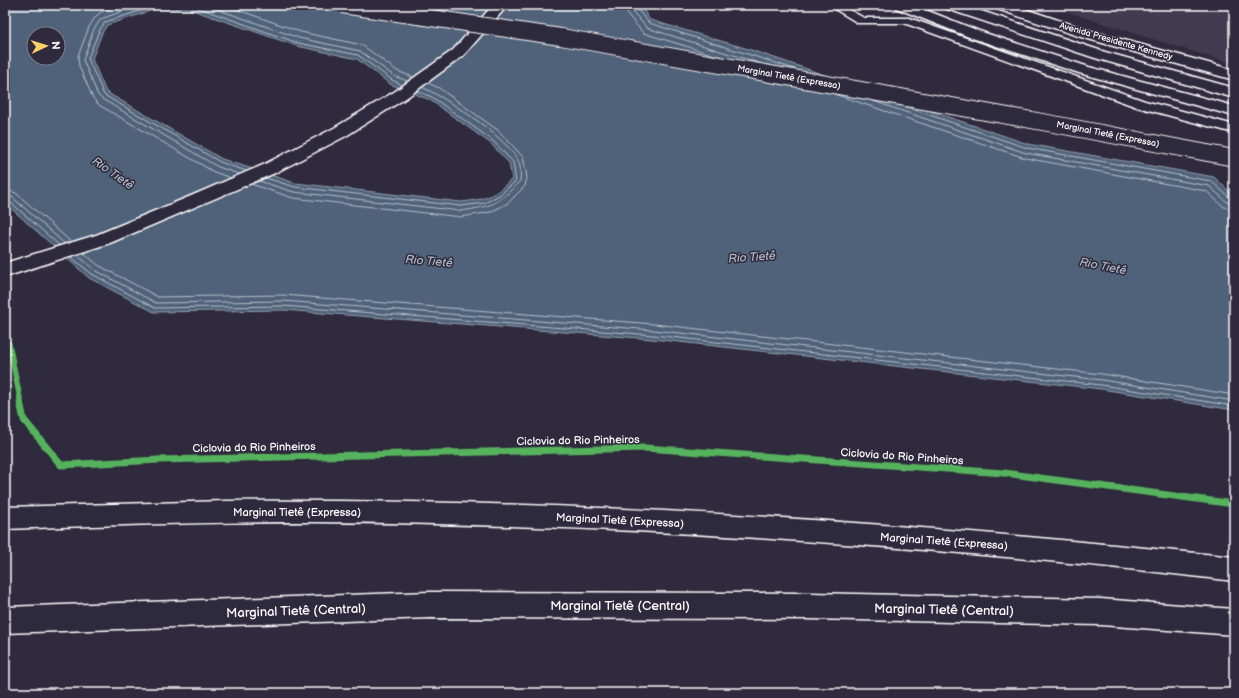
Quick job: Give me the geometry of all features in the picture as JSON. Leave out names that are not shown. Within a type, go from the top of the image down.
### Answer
[{"type":"highway","name":"Marginal Tietê (Expressa)","points":[[342,5],[561,37],[1048,123],[1234,158]]},
{"type":"highway","points":[[5,270],[102,239],[198,200],[269,169],[340,132],[400,95],[458,53],[501,5]]},
{"type":"highway","points":[[901,5],[974,34],[1084,70],[1234,111]]},
{"type":"highway","points":[[949,5],[1100,54],[1234,93]]},
{"type":"highway","name":"Avenida Presidente Kennedy","points":[[999,5],[1086,34],[1234,75]]},
{"type":"highway","name":"Marginal Tietê (Expressa)","points":[[5,518],[198,512],[358,512],[542,516],[738,526],[1032,548],[1234,569]]},
{"type":"highway","name":"Marginal Tietê (Central)","points":[[10,623],[430,605],[809,606],[1100,612],[1234,622]]},
{"type":"lane","points":[[833,5],[862,21],[905,20],[1142,104],[1234,129]]},
{"type":"shaded area","points":[[1045,5],[1234,5],[1234,63],[1213,58]]},
{"type":"water","name":"Rio Tietê","points":[[5,5],[640,5],[650,20],[745,48],[1028,144],[1214,177],[1234,196],[1234,410],[1101,389],[652,339],[283,310],[154,312],[89,278],[5,203]],"holes":[[[156,9],[189,9],[297,46],[357,59],[390,84],[430,100],[490,143],[509,163],[512,179],[489,196],[478,200],[461,202],[295,183],[222,159],[106,92],[92,59],[102,33],[107,25]]]},
{"type":"cycle path","name":"Ciclovia do Rio Pinheiros","points":[[5,340],[9,344],[24,420],[61,465],[159,460],[645,448],[1004,473],[1234,504]]}]
